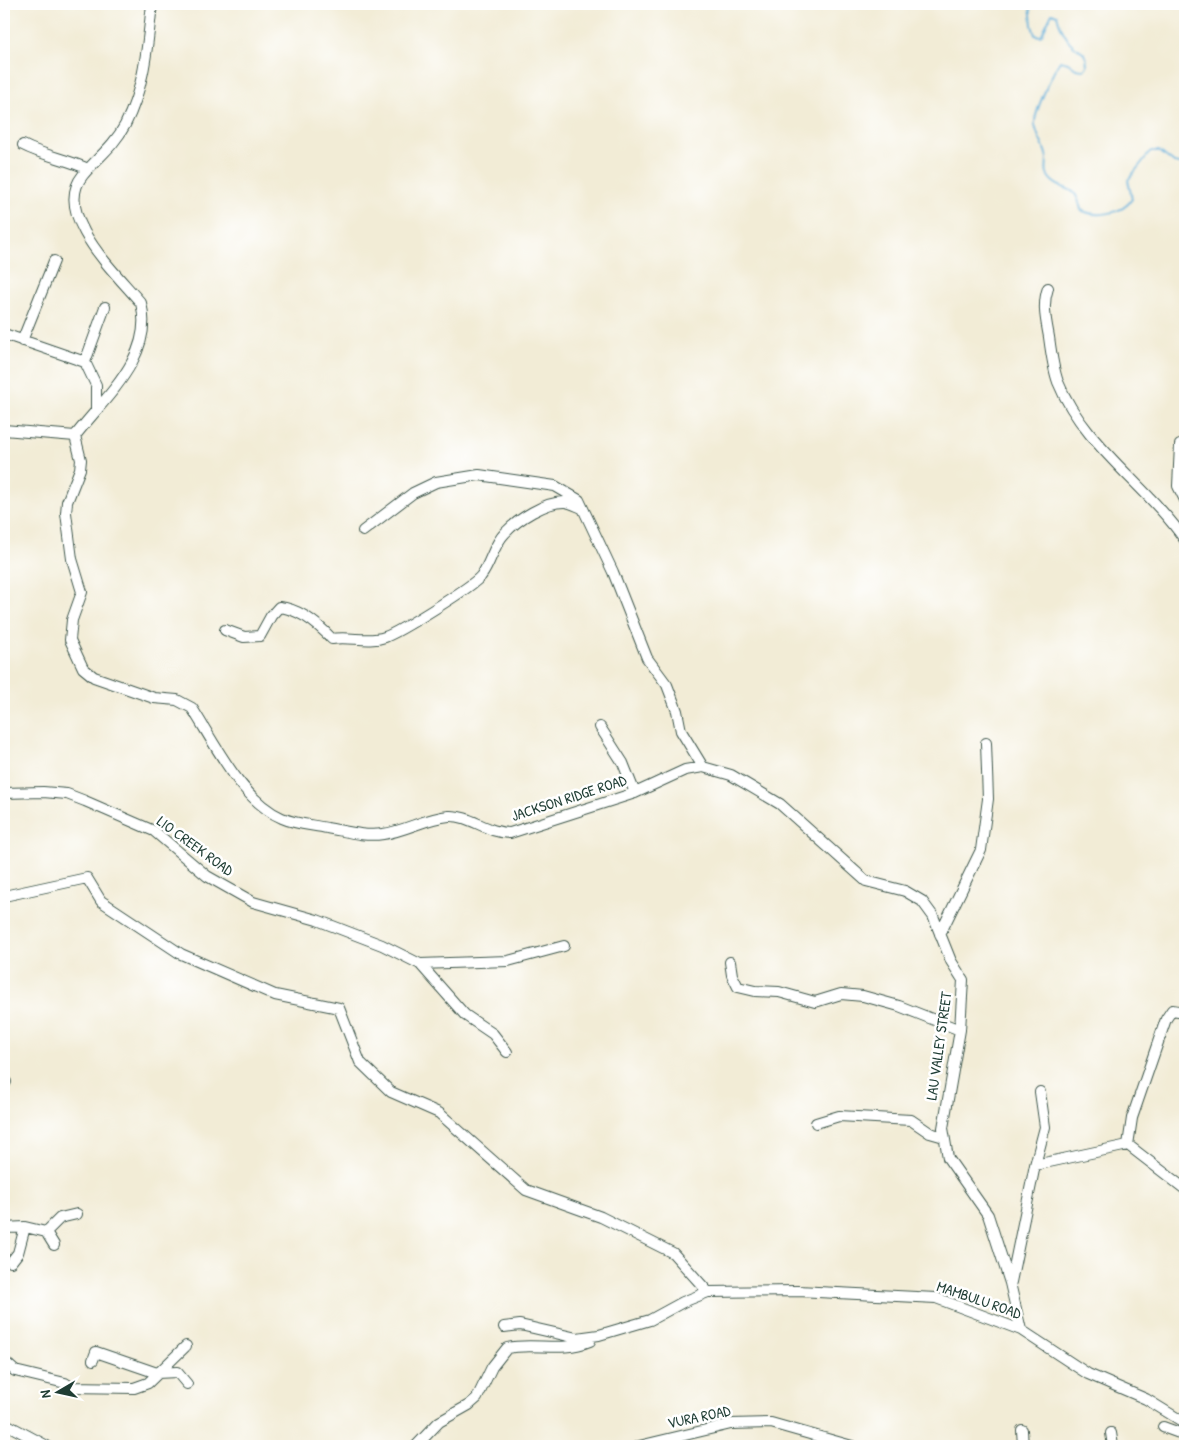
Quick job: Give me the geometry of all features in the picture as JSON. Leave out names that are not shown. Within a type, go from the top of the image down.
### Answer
[{"type":"street","points":[[4,430],[74,436],[130,367],[142,339],[143,313],[141,303],[82,229],[75,199],[77,186],[124,127],[133,107],[144,74],[152,4]]},
{"type":"street","points":[[23,145],[40,154],[76,164],[88,170]]},
{"type":"street","points":[[22,341],[54,261]]},
{"type":"street","points":[[1048,288],[1044,300],[1045,312],[1054,366],[1062,390],[1089,432],[1151,498],[1185,540]]},
{"type":"street","points":[[84,362],[105,307]]},
{"type":"street","points":[[4,334],[84,362],[96,385],[96,408]]},
{"type":"street","name":"JACKSON RIDGE ROAD","points":[[74,436],[80,460],[80,469],[66,513],[72,559],[82,592],[72,620],[70,640],[83,668],[94,678],[154,698],[177,700],[192,708],[251,797],[282,819],[366,836],[385,834],[423,820],[450,816],[465,817],[487,830],[510,833],[635,793],[685,770],[702,768]]},
{"type":"street","points":[[1180,445],[1178,486],[1185,500]]},
{"type":"street","points":[[363,531],[412,493],[436,482],[479,475],[555,486],[579,500],[613,572],[646,658],[667,685],[677,711],[681,731],[702,768]]},
{"type":"street","points":[[225,630],[244,637],[260,636],[271,616],[279,607],[287,608],[316,622],[332,638],[348,636],[367,641],[385,637],[424,614],[481,576],[505,533],[523,519],[548,505],[565,502],[582,508]]},
{"type":"street","points":[[600,727],[622,763],[635,793]]},
{"type":"street","points":[[940,934],[981,850],[988,799],[986,743]]},
{"type":"street","name":"LAU VALLEY STREET","points":[[702,768],[731,775],[780,804],[866,882],[905,891],[922,901],[933,916],[951,961],[963,980],[960,1030],[943,1128],[948,1158],[988,1215],[1010,1283],[1021,1330]]},
{"type":"street","name":"LIO CREEK ROAD","points":[[4,793],[42,792],[66,794],[85,801],[154,831],[207,876],[253,902],[317,920],[382,945],[420,964]]},
{"type":"street","points":[[4,896],[86,878],[101,901],[181,954],[275,995],[340,1008],[360,1062],[391,1092],[440,1113],[526,1190],[601,1217],[673,1253],[708,1292],[683,1302],[650,1320],[599,1334],[576,1338],[520,1325],[504,1327]]},
{"type":"street","points":[[420,964],[508,960],[564,946]]},
{"type":"street","points":[[730,962],[732,975],[738,987],[755,991],[779,992],[815,1002],[841,994],[863,996],[898,1006],[960,1030]]},
{"type":"street","points":[[420,964],[465,1015],[493,1034],[507,1052]]},
{"type":"street","points":[[1128,1145],[1132,1118],[1166,1019],[1172,1010],[1185,1012]]},
{"type":"street","points":[[1010,1283],[1045,1127],[1040,1092]]},
{"type":"street","points":[[816,1124],[839,1116],[911,1120],[930,1133],[944,1137]]},
{"type":"street","points":[[1035,1165],[1128,1145],[1185,1188]]},
{"type":"street","points":[[46,1232],[60,1218],[78,1214]]},
{"type":"street","points":[[11,1262],[18,1253],[25,1227]]},
{"type":"street","points":[[4,1228],[25,1227],[46,1232],[54,1245]]},
{"type":"street","name":"MAMBULU ROAD","points":[[708,1292],[798,1291],[936,1298],[1021,1330],[1088,1374],[1146,1399],[1185,1423]]},
{"type":"street","points":[[416,1446],[439,1422],[469,1405],[476,1398],[492,1367],[507,1348],[521,1345],[551,1348],[574,1346],[589,1342],[599,1334]]},
{"type":"street","points":[[4,1361],[16,1371],[65,1383],[71,1387],[134,1388],[148,1383],[186,1346]]},
{"type":"street","points":[[93,1360],[96,1352],[157,1373],[178,1372],[187,1384]]},
{"type":"street","name":"VURA ROAD","points":[[639,1446],[731,1424],[771,1422],[852,1446]]},
{"type":"street","points":[[4,1424],[46,1446]]},
{"type":"street","points":[[1163,1427],[1185,1435]]},
{"type":"street","points":[[1022,1430],[1022,1446]]},
{"type":"street","points":[[1111,1433],[1113,1446]]},
{"type":"waterway","points":[[1030,4],[1035,35],[1041,36],[1052,13],[1057,15],[1067,38],[1072,45],[1085,55],[1087,66],[1084,70],[1076,69],[1068,63],[1060,61],[1048,83],[1037,112],[1035,125],[1046,154],[1047,172],[1051,180],[1061,187],[1073,191],[1079,201],[1081,210],[1101,214],[1116,211],[1128,204],[1132,199],[1128,180],[1151,151],[1159,151],[1174,163],[1185,165]]}]
